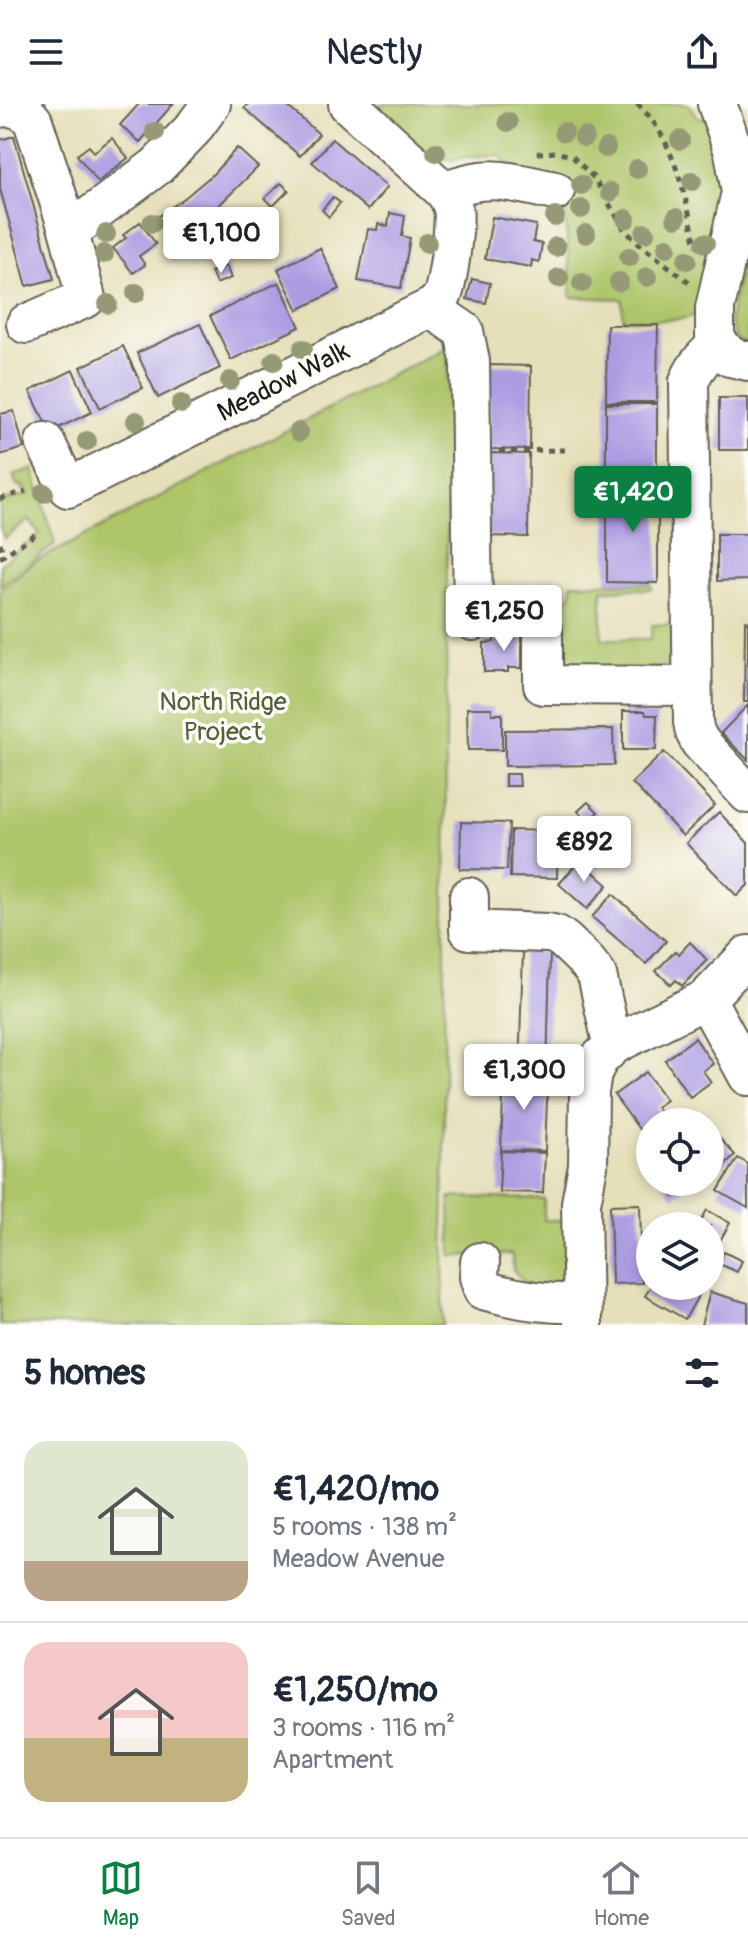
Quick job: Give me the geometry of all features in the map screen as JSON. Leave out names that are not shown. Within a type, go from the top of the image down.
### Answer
[{"type":"street","points":[[69,232],[157,166],[192,130],[211,104]]},
{"type":"street","points":[[348,104],[444,191],[453,209],[443,295],[434,306],[442,316],[464,331],[470,361],[473,621]]},
{"type":"street","points":[[717,104],[744,192],[724,338],[695,367],[689,381],[692,686],[695,732],[700,742],[748,794]]},
{"type":"street","points":[[0,108],[18,108],[33,121],[69,232],[86,298],[26,324]]},
{"type":"street","points":[[444,191],[479,179],[495,178],[555,191]]},
{"type":"street","name":"Meadow Walk","points":[[45,442],[68,488],[434,306]]},
{"type":"street","points":[[543,632],[543,685],[692,686]]},
{"type":"street","points":[[469,897],[469,930],[557,935],[587,962],[597,975],[615,1044]]},
{"type":"street","points":[[480,1262],[479,1277],[483,1290],[514,1299],[558,1304],[582,1314],[581,1203],[588,1166],[592,1073],[599,1059],[615,1044],[706,999],[748,955]]},
{"type":"street","points":[[706,999],[748,1076]]},
{"type":"path","points":[[637,104],[657,128],[683,186],[697,251]]},
{"type":"path","points":[[531,153],[557,152],[573,157],[594,178],[624,229],[689,282],[724,338]]},
{"type":"path","points":[[471,451],[566,450]]},
{"type":"path","points":[[0,499],[26,491]]},
{"type":"path","points":[[0,543],[2,557],[37,533]]},
{"type":"green space","points":[[371,104],[689,104],[698,118],[707,118],[727,167],[698,313],[673,320],[623,319],[622,299],[571,297],[563,182],[516,170],[499,155],[452,160],[442,158],[436,161]]},
{"type":"green space","points":[[748,230],[748,345],[737,341],[729,320]]},
{"type":"green space","name":"North Ridge Project","points":[[448,346],[443,1325],[0,1325],[0,590],[35,562]]},
{"type":"green space","points":[[33,469],[55,544],[0,586],[0,565],[40,534],[29,520],[4,539],[0,527],[0,502],[28,494],[22,485],[17,486],[13,475]]},
{"type":"green space","points":[[572,583],[651,584],[652,589],[602,590],[602,639],[651,639],[652,625],[681,624],[676,667],[565,674],[544,628],[503,629],[503,624],[547,613],[572,594]]},
{"type":"green space","points":[[450,1197],[544,1199],[544,1220],[568,1221],[567,1290],[532,1290],[513,1270],[512,1254],[451,1256]]},
{"type":"building","points":[[139,104],[173,104],[140,142],[120,125]]},
{"type":"building","points":[[248,104],[285,104],[319,134],[300,156],[244,108]]},
{"type":"building","points":[[14,136],[54,279],[27,286],[0,189],[0,140]]},
{"type":"building","points":[[112,138],[128,158],[98,182],[77,155],[89,146],[94,152]]},
{"type":"building","points":[[332,139],[387,187],[368,210],[312,162]]},
{"type":"building","points":[[237,148],[258,167],[204,220],[175,240],[158,217],[213,174]]},
{"type":"building","points":[[281,183],[289,190],[273,206],[265,198]]},
{"type":"building","points":[[333,197],[340,203],[329,217],[322,210]]},
{"type":"building","points":[[390,213],[405,216],[402,236],[410,238],[401,288],[358,281],[368,229],[377,230],[378,224],[388,226]]},
{"type":"building","points":[[492,217],[536,225],[533,242],[542,244],[539,262],[532,260],[531,267],[485,259]]},
{"type":"building","points":[[140,222],[156,244],[139,256],[145,265],[133,273],[113,248],[126,238],[123,235]]},
{"type":"building","points":[[320,248],[340,289],[298,310],[278,269]]},
{"type":"building","points":[[226,266],[231,278],[216,284],[211,272]]},
{"type":"building","points":[[472,279],[490,283],[486,303],[467,299]]},
{"type":"building","points":[[279,282],[300,327],[231,360],[210,316]]},
{"type":"building","points":[[200,324],[220,368],[158,398],[137,353]]},
{"type":"building","points":[[607,325],[658,325],[657,402],[606,402]]},
{"type":"building","points":[[123,346],[143,388],[100,408],[81,367]]},
{"type":"building","points":[[490,365],[531,366],[530,450],[488,449]]},
{"type":"building","points":[[73,370],[92,412],[50,432],[30,391]]},
{"type":"building","points":[[719,398],[748,398],[748,450],[719,450]]},
{"type":"building","points":[[606,404],[657,404],[657,482],[606,482]]},
{"type":"building","points":[[14,411],[24,448],[0,455],[0,414]]},
{"type":"building","points":[[489,453],[529,454],[528,537],[487,536]]},
{"type":"building","points":[[607,486],[658,486],[658,583],[607,582]]},
{"type":"building","points":[[717,534],[748,534],[748,580],[717,581]]},
{"type":"building","points":[[745,620],[748,621],[748,702],[744,702]]},
{"type":"building","points":[[494,633],[522,633],[522,668],[508,668],[508,672],[484,672],[484,643],[494,642]]},
{"type":"building","points":[[748,705],[748,760],[721,733]]},
{"type":"building","points":[[467,708],[492,708],[492,714],[502,714],[502,750],[468,750]]},
{"type":"building","points":[[623,711],[645,711],[646,715],[657,715],[656,750],[623,750]]},
{"type":"building","points":[[613,729],[614,765],[505,766],[505,730]]},
{"type":"building","points":[[664,752],[715,805],[683,836],[632,783]]},
{"type":"building","points":[[505,774],[519,774],[520,786],[505,786]]},
{"type":"building","points":[[588,802],[598,812],[588,822],[578,811]]},
{"type":"building","points":[[719,812],[748,843],[748,885],[737,896],[686,843]]},
{"type":"building","points":[[461,822],[509,823],[507,870],[460,869]]},
{"type":"building","points":[[511,830],[558,831],[557,878],[510,877]]},
{"type":"building","points":[[580,860],[608,885],[587,909],[559,884]]},
{"type":"building","points":[[613,894],[666,941],[646,964],[592,917]]},
{"type":"building","points":[[690,942],[707,960],[682,986],[676,980],[671,985],[656,971],[675,951],[679,954]]},
{"type":"building","points":[[523,952],[550,953],[547,1071],[519,1070]]},
{"type":"building","points":[[695,1038],[713,1064],[703,1071],[711,1082],[690,1097],[665,1060]]},
{"type":"building","points":[[504,1072],[548,1073],[545,1151],[501,1150]]},
{"type":"building","points":[[646,1072],[666,1100],[657,1108],[636,1108],[636,1125],[614,1095]]},
{"type":"building","points":[[724,1143],[735,1155],[724,1165]]},
{"type":"building","points":[[501,1151],[545,1153],[543,1193],[499,1192]]},
{"type":"building","points":[[738,1158],[748,1164],[748,1208],[724,1194],[724,1181]]},
{"type":"building","points":[[640,1204],[640,1212],[636,1212],[636,1283],[612,1284],[610,1205]]},
{"type":"building","points":[[724,1220],[730,1223],[724,1234]]},
{"type":"building","points":[[724,1252],[742,1261],[737,1272],[724,1266]]},
{"type":"building","points":[[724,1296],[748,1303],[748,1325],[701,1325],[708,1300],[724,1300]]},
{"type":"building","points":[[652,1300],[696,1300],[685,1319]]}]
